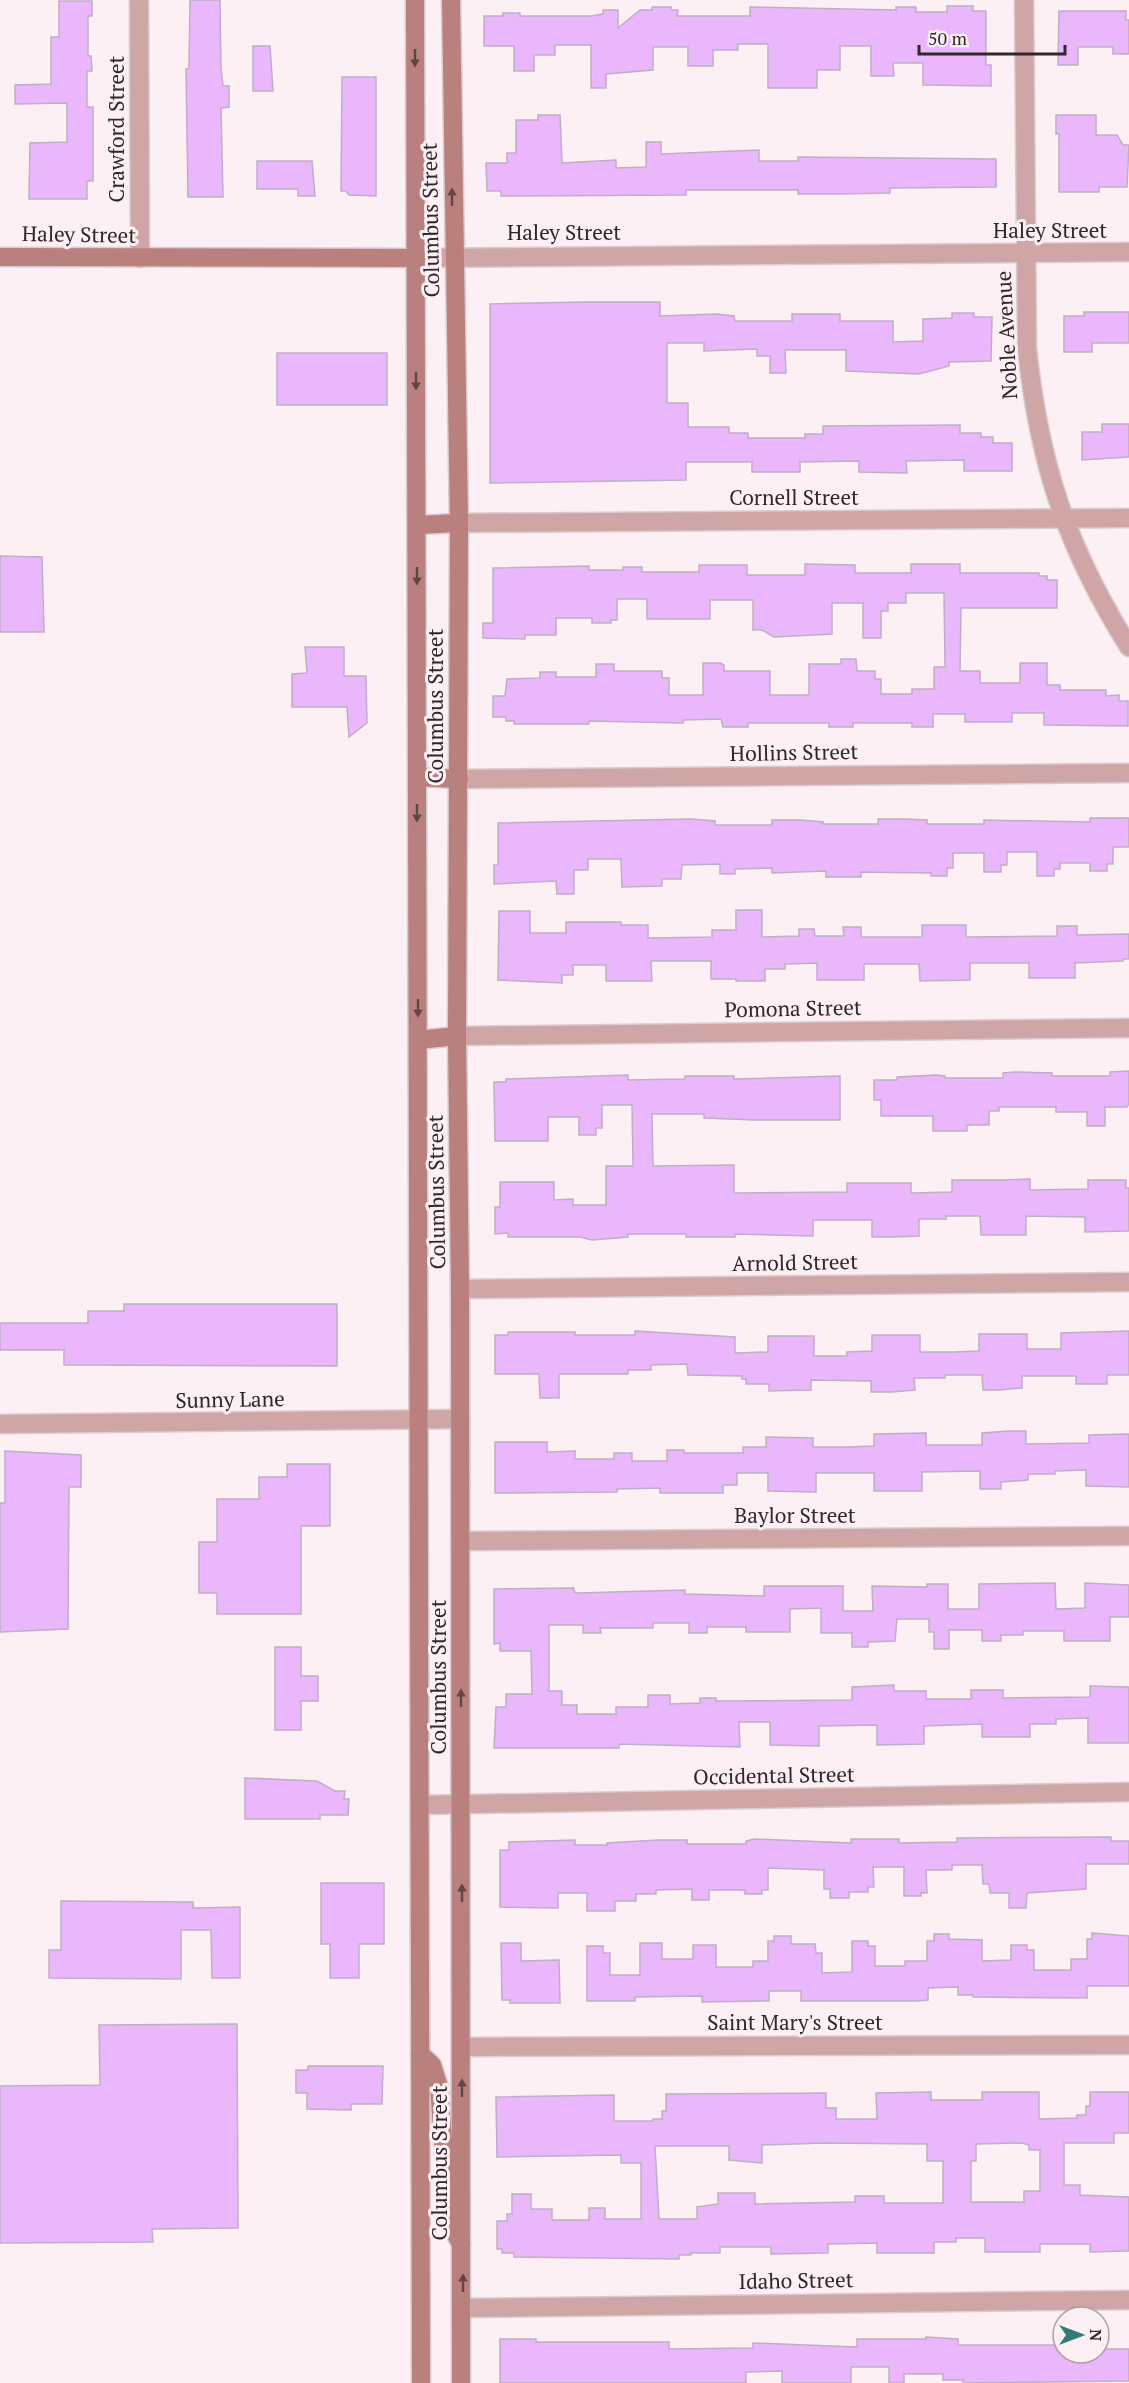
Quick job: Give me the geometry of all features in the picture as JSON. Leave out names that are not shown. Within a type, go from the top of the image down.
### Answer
[{"type":"main road","name":"Columbus Street","points":[[415,0],[421,2383]]},
{"type":"main road","name":"Columbus Street","points":[[451,0],[453,256],[458,396],[459,523],[457,1036],[461,1541],[463,2308],[461,2383]]},
{"type":"main road","name":"Haley Street","points":[[0,257],[416,258]]},
{"type":"main road","points":[[417,525],[459,523]]},
{"type":"main road","points":[[417,777],[459,779]]},
{"type":"main road","points":[[418,1040],[457,1036]]},
{"type":"main road","points":[[420,2054],[432,2065],[439,2087],[448,2222],[462,2245]]},
{"type":"street","name":"Crawford Street","points":[[140,0],[140,258]]},
{"type":"street","name":"Noble Avenue","points":[[1024,0],[1025,253],[1027,348],[1032,399],[1040,441],[1063,519],[1103,604],[1129,647]]},
{"type":"street","name":"Haley Street","points":[[416,258],[1129,252]]},
{"type":"street","name":"Cornell Street","points":[[459,523],[1129,518]]},
{"type":"street","name":"Hollins Street","points":[[459,779],[1129,773]]},
{"type":"street","name":"Pomona Street","points":[[457,1036],[1129,1028]]},
{"type":"street","name":"Arnold Street","points":[[460,1288],[1129,1282]]},
{"type":"street","name":"Sunny Lane","points":[[0,1424],[460,1419]]},
{"type":"street","name":"Baylor Street","points":[[461,1541],[1129,1536]]},
{"type":"street","name":"Occidental Street","points":[[420,1805],[1129,1792]]},
{"type":"street","name":"Saint Mary's Street","points":[[462,2048],[1129,2044]]},
{"type":"street","name":"Idaho Street","points":[[463,2308],[1129,2300]]},
{"type":"building","points":[[190,0],[220,0],[221,68],[223,86],[229,86],[229,107],[221,108],[223,197],[188,197],[186,69],[189,68]]},
{"type":"building","points":[[59,1],[92,1],[92,16],[88,16],[88,56],[91,56],[92,71],[87,71],[87,107],[93,107],[93,181],[87,181],[87,199],[29,199],[30,143],[67,142],[67,103],[15,104],[15,85],[51,84],[51,37],[59,37]]},
{"type":"building","points":[[947,6],[973,6],[973,11],[986,11],[986,65],[991,65],[991,86],[923,85],[923,63],[893,63],[894,76],[871,76],[871,46],[840,46],[840,70],[817,70],[817,88],[768,88],[768,44],[738,44],[738,50],[713,50],[713,66],[688,66],[688,47],[653,47],[653,70],[606,74],[606,88],[591,88],[591,45],[555,45],[555,55],[534,55],[534,71],[514,71],[514,46],[484,46],[484,16],[503,16],[503,13],[520,13],[520,16],[591,16],[603,14],[603,10],[618,10],[618,28],[640,10],[652,10],[652,7],[671,7],[671,10],[678,10],[677,16],[750,16],[750,7],[896,10],[896,7],[916,7],[916,12],[947,12]]},
{"type":"building","points":[[1059,11],[1126,11],[1126,20],[1129,20],[1129,54],[1113,54],[1113,47],[1078,47],[1078,65],[1058,65]]},
{"type":"building","points":[[253,46],[270,46],[273,91],[253,91]]},
{"type":"building","points":[[342,77],[376,77],[376,196],[349,195],[346,191],[341,191]]},
{"type":"building","points":[[538,115],[560,115],[562,163],[616,160],[616,168],[646,167],[646,142],[661,142],[661,154],[759,150],[759,161],[798,161],[798,157],[996,159],[996,187],[890,188],[890,193],[837,194],[798,194],[798,190],[686,190],[686,195],[501,196],[501,191],[487,191],[486,163],[507,163],[507,153],[516,153],[516,120],[538,120]]},
{"type":"building","points":[[1056,115],[1096,115],[1096,135],[1117,135],[1123,145],[1129,145],[1127,187],[1099,187],[1099,192],[1059,192],[1059,134],[1056,134]]},
{"type":"building","points":[[257,161],[312,161],[315,196],[298,196],[298,189],[257,189]]},
{"type":"building","points":[[660,302],[660,316],[716,314],[734,316],[735,321],[792,321],[792,314],[840,314],[840,321],[893,321],[893,342],[923,341],[923,319],[952,318],[952,313],[974,313],[974,317],[992,317],[991,361],[949,362],[949,366],[919,374],[846,371],[846,350],[785,350],[786,373],[770,373],[770,356],[757,356],[757,349],[704,351],[704,343],[667,343],[667,403],[688,403],[688,427],[729,427],[729,433],[748,433],[748,438],[805,438],[805,434],[823,434],[823,426],[960,425],[960,433],[981,433],[981,437],[993,437],[993,443],[1012,443],[1012,471],[964,471],[964,460],[906,461],[907,473],[859,472],[859,461],[800,462],[800,472],[752,472],[752,462],[686,462],[686,480],[490,483],[490,304]]},
{"type":"building","points":[[1084,312],[1129,312],[1129,343],[1092,343],[1092,352],[1064,352],[1064,316],[1084,316]]},
{"type":"building","points":[[277,353],[387,353],[387,405],[277,405]]},
{"type":"building","points":[[1102,424],[1129,424],[1129,457],[1082,460],[1082,432],[1102,432]]},
{"type":"building","points":[[0,556],[42,557],[44,632],[0,632]]},
{"type":"building","points":[[805,564],[855,565],[855,573],[911,573],[911,564],[960,564],[960,573],[1039,573],[1039,576],[1047,576],[1047,580],[1057,580],[1057,608],[961,608],[960,671],[980,671],[980,683],[1020,683],[1020,663],[1047,663],[1047,685],[1060,685],[1060,690],[1106,690],[1106,696],[1119,695],[1119,701],[1128,701],[1128,726],[1044,725],[1044,713],[1012,713],[1012,722],[965,722],[965,714],[933,714],[933,727],[912,727],[912,723],[853,723],[853,727],[829,727],[829,723],[748,723],[748,727],[723,727],[721,719],[683,720],[683,723],[589,721],[589,724],[514,724],[514,721],[506,721],[506,717],[493,717],[493,696],[505,696],[507,679],[540,678],[540,672],[556,672],[556,677],[596,677],[596,664],[614,664],[614,671],[662,671],[662,678],[669,678],[669,695],[703,695],[703,663],[720,663],[724,665],[724,671],[770,671],[770,695],[809,695],[809,664],[841,664],[841,659],[856,659],[857,671],[875,671],[875,679],[881,679],[881,694],[912,694],[912,689],[934,689],[934,667],[945,667],[944,593],[906,593],[906,603],[888,603],[888,611],[881,611],[881,638],[863,638],[863,603],[832,603],[832,634],[774,637],[762,630],[753,630],[753,600],[710,600],[710,619],[647,619],[647,599],[617,599],[617,620],[611,620],[611,623],[592,623],[592,618],[556,618],[556,635],[525,635],[525,639],[483,638],[483,623],[493,623],[493,568],[589,566],[589,570],[623,570],[623,567],[642,567],[642,572],[699,572],[699,565],[747,565],[747,575],[805,575]]},
{"type":"building","points":[[305,647],[344,647],[344,676],[366,676],[367,723],[349,737],[347,707],[292,707],[292,674],[307,673]]},
{"type":"building","points":[[1090,818],[1129,818],[1129,847],[1113,847],[1113,864],[1107,864],[1107,871],[1090,871],[1090,863],[1060,863],[1060,869],[1054,869],[1054,876],[1037,876],[1037,852],[1007,852],[1007,865],[1001,865],[1001,872],[984,872],[984,853],[953,853],[953,868],[947,868],[947,876],[931,876],[931,873],[861,872],[861,877],[826,877],[826,871],[772,873],[772,868],[735,869],[735,874],[720,874],[720,864],[682,865],[681,879],[662,879],[662,886],[622,887],[621,859],[588,859],[588,870],[574,870],[574,894],[557,894],[556,881],[494,884],[494,865],[498,865],[498,823],[691,819],[715,821],[715,825],[772,825],[772,820],[801,820],[823,822],[823,824],[878,824],[878,819],[904,819],[927,820],[927,824],[984,824],[984,820],[1090,822]]},
{"type":"building","points":[[736,910],[762,910],[762,937],[799,936],[799,929],[814,929],[815,936],[844,936],[843,927],[861,927],[861,937],[922,937],[922,925],[966,925],[966,937],[1057,936],[1057,926],[1077,926],[1077,935],[1129,934],[1129,959],[1075,963],[1075,978],[1029,978],[1029,963],[970,963],[970,980],[920,981],[919,964],[864,964],[864,980],[817,980],[817,963],[785,964],[785,969],[765,969],[765,981],[736,981],[736,979],[711,979],[711,961],[651,961],[652,981],[606,981],[606,965],[573,965],[573,975],[562,975],[562,983],[498,980],[499,911],[530,911],[530,933],[566,933],[566,922],[621,922],[621,925],[648,925],[648,938],[712,937],[712,930],[736,930]]},
{"type":"building","points":[[1129,1071],[1129,1104],[1127,1107],[1105,1107],[1105,1126],[1087,1126],[1087,1112],[1056,1112],[1056,1107],[999,1107],[999,1111],[989,1111],[989,1125],[967,1125],[967,1131],[933,1131],[933,1116],[881,1116],[881,1100],[874,1100],[874,1080],[897,1080],[897,1077],[936,1075],[945,1076],[945,1078],[1003,1078],[1003,1073],[1014,1072],[1052,1073],[1052,1076],[1110,1076],[1110,1072]]},
{"type":"building","points":[[628,1075],[628,1080],[685,1079],[685,1076],[734,1076],[734,1079],[840,1076],[840,1120],[755,1120],[704,1118],[704,1114],[652,1114],[653,1166],[734,1165],[734,1193],[847,1192],[847,1183],[911,1183],[911,1193],[952,1192],[952,1180],[1030,1179],[1030,1190],[1088,1189],[1088,1180],[1126,1180],[1126,1188],[1129,1188],[1129,1231],[1085,1232],[1085,1217],[1026,1216],[1026,1235],[981,1235],[980,1216],[946,1216],[946,1219],[919,1219],[919,1236],[872,1237],[872,1220],[813,1220],[813,1236],[735,1234],[735,1237],[686,1237],[686,1234],[628,1234],[628,1237],[592,1240],[580,1237],[508,1237],[508,1233],[495,1234],[495,1207],[500,1207],[500,1182],[554,1182],[554,1200],[573,1199],[573,1205],[606,1205],[606,1166],[633,1166],[632,1105],[602,1105],[602,1128],[596,1128],[596,1135],[579,1135],[579,1117],[548,1117],[548,1141],[495,1141],[494,1082],[506,1082],[506,1079]]},
{"type":"building","points":[[124,1304],[337,1304],[337,1366],[64,1365],[64,1350],[0,1350],[0,1323],[88,1323],[88,1311],[124,1311]]},
{"type":"building","points":[[635,1331],[735,1337],[735,1353],[768,1352],[768,1336],[814,1336],[814,1356],[847,1356],[847,1352],[872,1351],[872,1335],[920,1335],[920,1352],[954,1352],[979,1351],[979,1334],[1027,1334],[1027,1349],[1061,1349],[1061,1333],[1129,1331],[1129,1375],[1107,1375],[1107,1384],[1076,1384],[1076,1376],[1022,1376],[1022,1388],[999,1390],[983,1390],[982,1375],[945,1375],[945,1378],[914,1378],[915,1390],[871,1392],[871,1381],[811,1380],[811,1390],[769,1391],[769,1384],[746,1384],[746,1379],[742,1379],[742,1376],[688,1375],[687,1364],[651,1365],[651,1370],[628,1370],[628,1374],[559,1374],[559,1398],[540,1398],[539,1374],[495,1374],[495,1335],[508,1335],[508,1332],[575,1332],[575,1335],[635,1335]]},
{"type":"building","points":[[1026,1431],[1026,1444],[1089,1443],[1089,1435],[1129,1434],[1129,1487],[1086,1486],[1086,1470],[1055,1471],[1055,1474],[1028,1474],[1028,1480],[1001,1482],[1001,1489],[980,1489],[980,1471],[922,1472],[922,1491],[874,1491],[874,1473],[816,1473],[816,1492],[768,1491],[768,1473],[737,1473],[737,1485],[723,1485],[723,1493],[660,1493],[660,1488],[617,1489],[617,1492],[495,1493],[495,1442],[547,1442],[547,1452],[575,1451],[575,1459],[614,1459],[614,1453],[632,1453],[632,1461],[667,1461],[667,1450],[684,1450],[684,1453],[743,1453],[743,1447],[766,1447],[766,1437],[813,1438],[813,1447],[848,1447],[874,1446],[874,1434],[926,1433],[926,1445],[982,1445],[982,1433]]},
{"type":"building","points":[[5,1451],[81,1455],[81,1487],[69,1487],[68,1629],[0,1632],[0,1503],[5,1503]]},
{"type":"building","points":[[287,1464],[330,1464],[330,1526],[301,1526],[301,1614],[217,1614],[217,1593],[199,1593],[199,1542],[217,1542],[217,1499],[259,1499],[259,1477],[287,1477]]},
{"type":"building","points":[[1055,1583],[1056,1609],[1085,1608],[1085,1583],[1129,1585],[1129,1617],[1110,1617],[1110,1641],[1064,1641],[1064,1631],[1023,1631],[1023,1635],[1001,1635],[1001,1641],[982,1641],[982,1630],[949,1630],[949,1649],[934,1649],[934,1632],[929,1632],[929,1619],[897,1619],[895,1641],[868,1642],[868,1647],[852,1647],[852,1633],[821,1633],[821,1608],[790,1609],[790,1632],[746,1632],[746,1627],[707,1627],[707,1633],[689,1633],[689,1623],[653,1623],[653,1628],[600,1628],[601,1633],[583,1633],[583,1625],[549,1625],[549,1691],[562,1691],[562,1705],[577,1705],[577,1714],[616,1714],[616,1707],[648,1707],[648,1695],[670,1695],[670,1704],[700,1703],[700,1698],[716,1698],[716,1701],[852,1700],[852,1687],[894,1685],[894,1691],[926,1691],[926,1699],[971,1699],[971,1690],[1003,1690],[1003,1698],[1090,1697],[1090,1686],[1129,1687],[1129,1743],[1088,1743],[1088,1718],[1056,1719],[1056,1724],[1030,1724],[1030,1737],[982,1737],[982,1724],[924,1726],[924,1744],[877,1745],[877,1725],[819,1726],[819,1746],[770,1745],[770,1722],[739,1722],[740,1747],[619,1744],[619,1748],[494,1748],[496,1707],[506,1707],[506,1694],[532,1694],[531,1651],[500,1651],[500,1643],[494,1644],[494,1589],[574,1588],[574,1592],[578,1593],[685,1590],[685,1594],[764,1596],[764,1586],[843,1586],[843,1611],[873,1611],[872,1586],[927,1587],[927,1584],[948,1584],[948,1609],[979,1609],[979,1584]]},
{"type":"building","points":[[275,1647],[301,1647],[301,1676],[318,1676],[318,1701],[301,1701],[301,1730],[275,1730]]},
{"type":"building","points":[[245,1778],[317,1781],[335,1791],[345,1791],[344,1799],[349,1799],[348,1815],[320,1815],[320,1819],[245,1819]]},
{"type":"building","points":[[1111,1837],[1111,1841],[1129,1841],[1129,1864],[1086,1864],[1086,1889],[1027,1893],[1026,1908],[1009,1908],[1009,1893],[990,1893],[989,1884],[983,1884],[982,1865],[952,1865],[952,1870],[926,1870],[927,1893],[921,1893],[921,1896],[904,1896],[904,1867],[873,1867],[874,1887],[868,1887],[868,1892],[849,1892],[849,1898],[830,1898],[830,1889],[824,1889],[824,1870],[768,1868],[768,1890],[762,1890],[762,1894],[745,1894],[745,1890],[709,1890],[709,1900],[692,1900],[692,1889],[656,1890],[656,1894],[636,1894],[636,1901],[615,1901],[615,1911],[587,1911],[587,1893],[558,1893],[558,1908],[500,1907],[500,1850],[509,1850],[509,1842],[575,1840],[575,1845],[607,1845],[607,1843],[687,1840],[687,1844],[746,1844],[746,1841],[754,1839],[851,1843],[851,1839],[899,1839],[899,1843],[957,1842],[957,1838]]},
{"type":"building","points":[[321,1883],[384,1883],[384,1944],[359,1944],[359,1978],[330,1978],[330,1944],[321,1944]]},
{"type":"building","points":[[61,1901],[193,1902],[193,1908],[240,1907],[240,1978],[212,1978],[211,1930],[181,1930],[181,1979],[49,1978],[49,1950],[61,1950]]},
{"type":"building","points":[[1092,1933],[1129,1936],[1129,1986],[1087,1986],[1087,1998],[973,1997],[973,1995],[958,1995],[958,1987],[928,1988],[928,2000],[916,2001],[801,2001],[801,1991],[769,1991],[769,2001],[702,2002],[702,1996],[635,1997],[635,2001],[587,2001],[587,1946],[603,1946],[603,1953],[610,1953],[610,1975],[640,1975],[640,1943],[662,1943],[662,1959],[693,1959],[693,1945],[716,1945],[716,1967],[753,1967],[753,1961],[768,1961],[768,1941],[774,1941],[774,1936],[791,1936],[791,1944],[815,1944],[816,1953],[822,1953],[822,1973],[852,1972],[852,1941],[868,1941],[868,1946],[875,1946],[875,1966],[905,1966],[905,1961],[927,1961],[927,1941],[934,1941],[934,1934],[949,1934],[949,1939],[982,1940],[982,1961],[1011,1960],[1011,1945],[1027,1945],[1027,1950],[1034,1950],[1034,1970],[1071,1970],[1071,1959],[1087,1959],[1087,1939],[1092,1939]]},
{"type":"building","points":[[501,1943],[521,1943],[521,1961],[559,1960],[560,2003],[510,2003],[510,2000],[502,2000]]},
{"type":"building","points":[[237,2024],[238,2228],[152,2229],[153,2242],[0,2243],[0,2086],[100,2085],[99,2025]]},
{"type":"building","points":[[308,2066],[383,2066],[382,2104],[351,2104],[351,2110],[307,2109],[307,2093],[296,2093],[296,2070],[308,2070]]},
{"type":"building","points":[[931,2092],[931,2100],[982,2100],[982,2092],[1039,2092],[1039,2119],[1077,2118],[1077,2115],[1086,2115],[1086,2106],[1090,2106],[1090,2092],[1129,2092],[1129,2133],[1114,2133],[1114,2143],[1064,2143],[1064,2185],[1080,2185],[1080,2195],[1129,2197],[1129,2251],[1090,2252],[1090,2244],[1040,2244],[1040,2252],[985,2252],[985,2238],[956,2238],[956,2242],[934,2242],[934,2253],[877,2253],[877,2243],[828,2244],[828,2253],[771,2254],[771,2247],[720,2247],[720,2253],[691,2253],[691,2255],[679,2255],[679,2259],[514,2257],[514,2253],[502,2253],[502,2249],[497,2249],[497,2221],[507,2221],[507,2214],[512,2214],[512,2194],[531,2194],[531,2209],[552,2209],[552,2220],[589,2220],[589,2208],[605,2208],[605,2219],[641,2219],[641,2163],[621,2163],[621,2155],[497,2157],[496,2097],[614,2095],[614,2121],[653,2121],[653,2119],[662,2119],[662,2111],[666,2111],[666,2094],[826,2093],[826,2108],[836,2108],[836,2119],[877,2119],[876,2093]],"holes":[[[1022,2143],[1029,2145],[1029,2150],[1040,2150],[1040,2191],[1024,2191],[1024,2202],[971,2202],[971,2161],[976,2161],[976,2144]],[[927,2144],[927,2161],[943,2161],[943,2203],[884,2203],[884,2196],[855,2196],[855,2202],[755,2204],[755,2193],[718,2193],[718,2204],[697,2207],[697,2219],[659,2219],[655,2146],[729,2146],[729,2160],[762,2163],[762,2145]]]},
{"type":"building","points":[[926,2337],[958,2339],[958,2345],[1051,2345],[1051,2365],[1111,2365],[1111,2349],[1129,2349],[1129,2381],[963,2383],[963,2380],[943,2380],[943,2374],[904,2374],[904,2383],[889,2383],[889,2367],[851,2367],[851,2383],[782,2383],[782,2371],[746,2372],[746,2383],[500,2383],[500,2339],[536,2339],[536,2342],[669,2342],[669,2349],[753,2348],[753,2343],[857,2347],[857,2339],[926,2339]]}]
